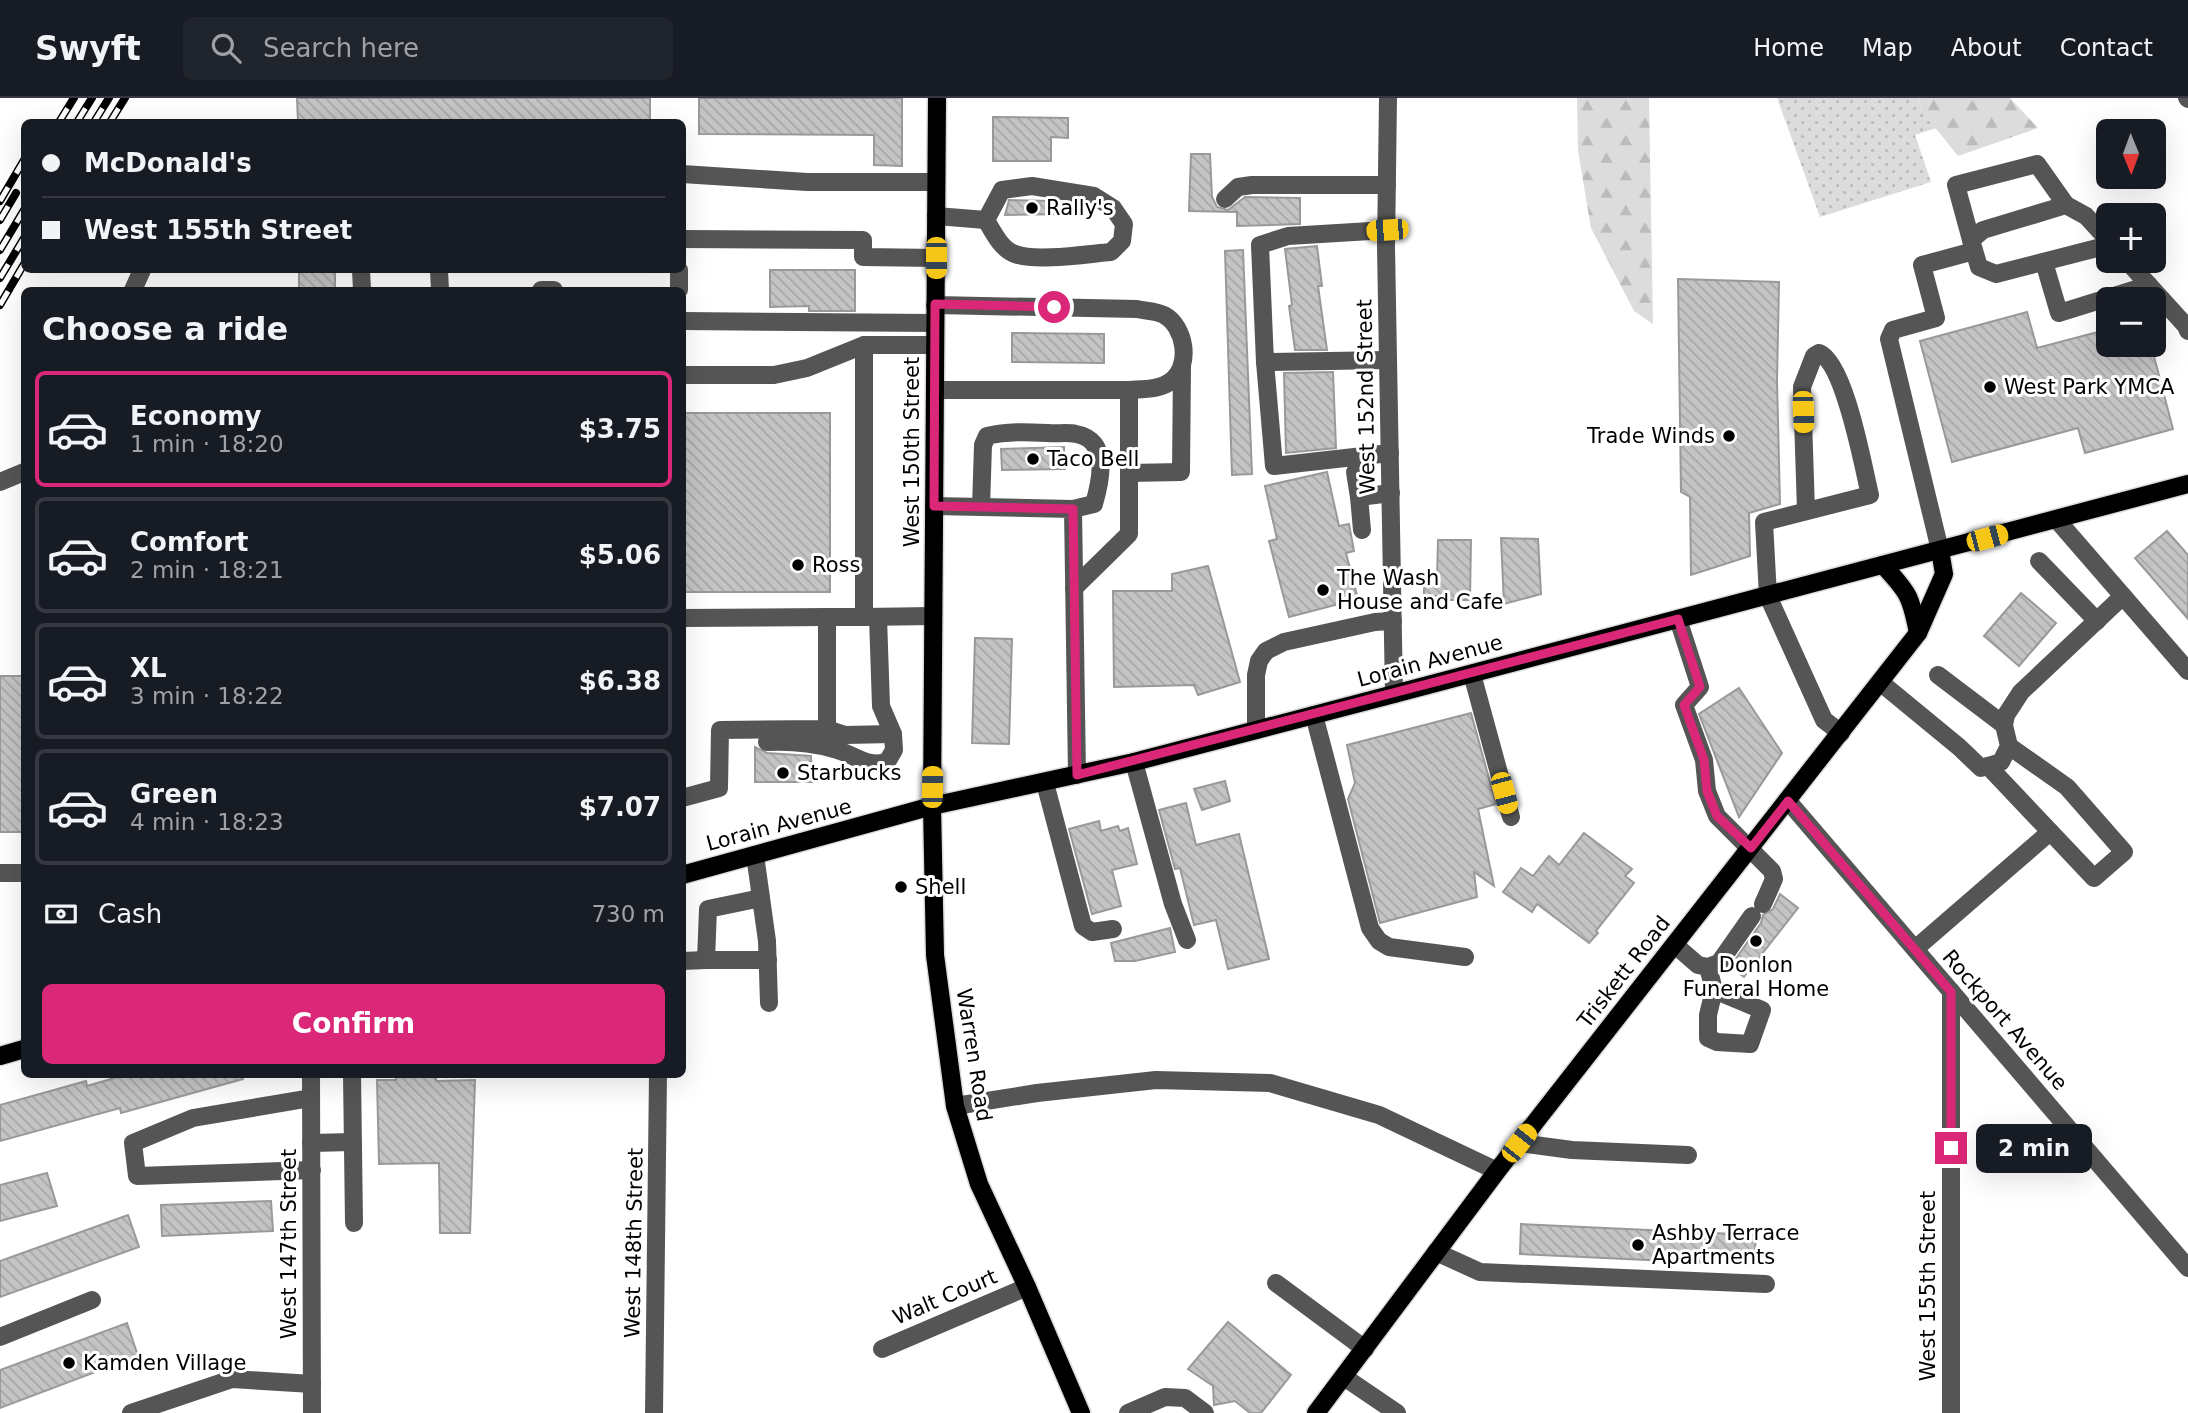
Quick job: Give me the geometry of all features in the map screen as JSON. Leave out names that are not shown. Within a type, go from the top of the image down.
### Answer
[{"type":"main road","name":"West 150th Street","points":[[932,806],[937,98]]},
{"type":"main road","name":"Lorain Avenue","points":[[686,873],[932,806],[1134,762],[2188,484]]},
{"type":"main road","name":"Triskett Road","points":[[1316,1413],[1497,1171],[1918,633],[1944,574],[1940,550]]},
{"type":"main road","points":[[1883,565],[1907,591],[1918,633]]},
{"type":"main road","name":"Warren Road","points":[[932,806],[935,955],[955,1106],[979,1184],[1027,1287],[1080,1413]]},
{"type":"main road","points":[[0,1056],[21,1050]]},
{"type":"street","name":"West 152nd Street","points":[[1388,98],[1388,360],[1394,694]]},
{"type":"street","points":[[2096,228],[2085,216],[2066,205],[2037,164],[1956,185],[1979,267],[1996,274],[2096,247]]},
{"type":"street","points":[[686,174],[807,182],[936,182]]},
{"type":"street","points":[[1225,199],[1238,187],[1252,185],[1387,184]]},
{"type":"street","points":[[1032,186],[1094,195],[1113,208],[1124,224],[1122,241],[1111,252],[1041,257],[1014,254],[998,240],[986,220],[1003,190],[1032,186]]},
{"type":"street","points":[[1940,550],[1890,347],[1890,333],[1936,318],[1922,265],[1973,246],[1983,230],[2066,205]]},
{"type":"street","points":[[936,216],[986,220]]},
{"type":"street","points":[[1387,230],[1288,236],[1260,245],[1265,362],[1274,466],[1390,453]]},
{"type":"street","points":[[686,239],[863,240],[863,257],[936,258]]},
{"type":"street","points":[[2044,262],[2059,313],[2149,285]]},
{"type":"street","points":[[2138,273],[2188,331]]},
{"type":"street","points":[[686,321],[1138,309],[1163,315],[1177,325],[1184,346],[1181,472],[1129,473]]},
{"type":"street","points":[[686,375],[774,375],[807,368],[864,345],[935,345]]},
{"type":"street","points":[[720,742],[788,741],[835,749],[875,765],[887,762],[894,750],[893,734],[881,705],[871,617],[864,345]]},
{"type":"street","points":[[1806,511],[1802,387],[1814,356],[1819,353],[1826,356],[1843,386],[1870,495],[1764,522],[1768,596],[1824,720],[1841,733]]},
{"type":"street","points":[[1265,362],[1388,360]]},
{"type":"street","points":[[935,390],[1155,388],[1172,381],[1182,365]]},
{"type":"street","points":[[1074,588],[1129,534],[1129,390]]},
{"type":"street","points":[[934,506],[1073,509],[1094,504],[1101,473],[1100,454],[1088,439],[1076,434],[1022,431],[987,436],[983,444],[981,507]]},
{"type":"street","points":[[1355,472],[1362,530]]},
{"type":"street","points":[[0,482],[21,473]]},
{"type":"street","points":[[1359,496],[1391,493]]},
{"type":"street","points":[[1073,509],[1077,775]]},
{"type":"street","points":[[2057,520],[2188,671]]},
{"type":"street","points":[[2039,561],[2097,621]]},
{"type":"street","points":[[1880,682],[1959,747],[1980,768],[2001,762],[2009,746],[2004,725],[2006,715],[2021,692],[2123,596]]},
{"type":"street","points":[[686,618],[933,616]]},
{"type":"street","points":[[827,617],[827,729]]},
{"type":"street","points":[[1675,945],[1698,965],[1708,967],[1719,963],[1758,910],[1774,879],[1772,871],[1717,816],[1707,791],[1704,760],[1684,705],[1700,687],[1678,619]]},
{"type":"street","points":[[1256,730],[1256,675],[1259,661],[1266,651],[1284,642],[1376,622],[1393,621]]},
{"type":"street","points":[[1472,674],[1511,817]]},
{"type":"street","points":[[1938,675],[2004,725]]},
{"type":"street","points":[[1314,715],[1370,928],[1379,941],[1389,947],[1465,957]]},
{"type":"street","points":[[686,797],[719,788],[720,730],[827,729],[845,735],[893,734]]},
{"type":"street","points":[[1987,766],[2094,878],[2124,852],[2067,787],[2009,746]]},
{"type":"street","points":[[1134,762],[1173,904],[1187,940]]},
{"type":"street","points":[[1045,783],[1083,926],[1092,932],[1113,929]]},
{"type":"street","name":"Rockport Avenue","points":[[1788,801],[2188,1268]]},
{"type":"street","points":[[1915,949],[2050,832]]},
{"type":"street","points":[[755,855],[768,960],[769,1003]]},
{"type":"street","points":[[0,873],[21,873]]},
{"type":"street","points":[[706,960],[708,909],[761,898]]},
{"type":"street","points":[[686,961],[768,960]]},
{"type":"street","points":[[1708,967],[1714,990]]},
{"type":"street","name":"West 155th Street","points":[[1951,992],[1951,1413]]},
{"type":"street","name":"West 147th Street","points":[[311,1078],[312,1413]]},
{"type":"street","points":[[352,1078],[354,1223]]},
{"type":"street","name":"West 148th Street","points":[[654,1413],[658,1078]]},
{"type":"street","points":[[955,1106],[1037,1093],[1156,1080],[1270,1083],[1379,1115],[1497,1171]]},
{"type":"street","points":[[311,1098],[193,1118],[133,1143],[137,1176],[312,1170]]},
{"type":"street","points":[[311,1143],[353,1142]]},
{"type":"street","points":[[1519,1143],[1572,1150],[1688,1155]]},
{"type":"street","points":[[1436,1252],[1480,1272],[1766,1284]]},
{"type":"street","points":[[1276,1283],[1365,1349]]},
{"type":"street","name":"Walt Court","points":[[882,1349],[1027,1287]]},
{"type":"street","points":[[0,1337],[92,1300]]},
{"type":"street","points":[[1344,1377],[1397,1413]]},
{"type":"street","points":[[131,1413],[232,1380],[312,1384]]},
{"type":"street","points":[[1128,1413],[1165,1397],[1185,1398],[1205,1413]]},
{"type":"green space","points":[[1577,98],[1649,98],[1653,324],[1634,311],[1591,228],[1578,151]]},
{"type":"green space","points":[[1777,98],[1919,98],[1921,110],[1936,128],[1915,135],[1931,182],[1820,217]]},
{"type":"green space","points":[[1919,98],[2010,98],[2038,128],[1958,156],[1921,110]]},
{"type":"building","points":[[297,98],[650,98],[650,119],[298,119]]},
{"type":"building","points":[[699,98],[902,98],[902,166],[874,165],[874,135],[699,134]]},
{"type":"building","points":[[993,117],[1068,118],[1068,138],[1051,137],[1051,161],[993,161]]},
{"type":"building","points":[[1191,154],[1210,154],[1212,197],[1217,207],[1228,210],[1245,197],[1300,198],[1300,224],[1237,226],[1237,212],[1189,211]]},
{"type":"building","name":"Rally's","points":[[1009,200],[1070,204],[1070,214],[1005,215]]},
{"type":"building","points":[[1317,246],[1322,286],[1318,286],[1327,350],[1295,350],[1285,249]]},
{"type":"building","points":[[1243,250],[1252,474],[1232,475],[1225,251]]},
{"type":"building","points":[[770,270],[855,270],[855,311],[809,311],[809,306],[770,307]]},
{"type":"building","points":[[299,273],[335,273],[335,287],[299,287]]},
{"type":"building","name":"Trade Winds","points":[[1678,279],[1779,282],[1777,381],[1780,504],[1749,513],[1750,556],[1691,575],[1690,497],[1681,492]]},
{"type":"building","points":[[2027,312],[2037,348],[2096,332],[2096,357],[2154,357],[2173,429],[2085,453],[2078,428],[1952,462],[1920,341]]},
{"type":"building","points":[[1012,333],[1104,334],[1104,363],[1012,362]]},
{"type":"building","points":[[1333,372],[1336,448],[1286,453],[1284,373]]},
{"type":"building","points":[[686,413],[830,413],[830,592],[686,592]]},
{"type":"building","name":"Taco Bell","points":[[1064,447],[1065,469],[1002,470],[1001,449]]},
{"type":"building","points":[[1327,472],[1339,526],[1349,524],[1354,551],[1346,553],[1358,599],[1289,617],[1269,541],[1277,539],[1265,486]]},
{"type":"building","points":[[2167,531],[2188,555],[2188,619],[2135,558]]},
{"type":"building","points":[[1501,538],[1538,539],[1541,594],[1504,604]]},
{"type":"building","points":[[1438,540],[1471,540],[1470,600],[1440,600],[1440,596],[1424,596],[1424,578],[1437,578]]},
{"type":"building","points":[[1208,566],[1240,682],[1198,695],[1194,685],[1114,687],[1113,591],[1172,591],[1172,574]]},
{"type":"building","points":[[2021,593],[2056,623],[2019,666],[1984,636]]},
{"type":"building","points":[[975,638],[1012,639],[1009,744],[972,743]]},
{"type":"building","points":[[0,676],[21,676],[21,832],[0,832]]},
{"type":"building","points":[[1739,688],[1782,753],[1739,817],[1699,714]]},
{"type":"building","points":[[1471,713],[1496,804],[1478,809],[1494,886],[1474,872],[1477,897],[1380,923],[1348,799],[1355,783],[1347,745]]},
{"type":"building","name":"Starbucks","points":[[755,747],[767,753],[811,756],[812,782],[755,782]]},
{"type":"building","points":[[1225,781],[1230,801],[1202,810],[1194,789]]},
{"type":"building","points":[[1186,803],[1196,845],[1239,834],[1269,959],[1228,969],[1216,920],[1194,925],[1180,868],[1175,869],[1159,810]]},
{"type":"building","points":[[1099,821],[1101,831],[1118,826],[1120,831],[1128,828],[1137,864],[1112,870],[1121,906],[1092,914],[1069,829]]},
{"type":"building","points":[[1584,833],[1632,869],[1625,876],[1634,883],[1589,943],[1537,904],[1532,912],[1503,892],[1521,868],[1533,876],[1549,856],[1559,865]]},
{"type":"building","name":"Donlon Funeral Home","points":[[1780,894],[1798,908],[1744,977],[1730,967],[1761,923],[1763,915],[1773,909]]},
{"type":"building","points":[[1170,928],[1175,952],[1135,961],[1115,961],[1111,943]]},
{"type":"building","points":[[114,1078],[243,1079],[121,1113],[120,1108],[0,1141],[0,1105],[86,1081],[87,1086]]},
{"type":"building","points":[[377,1080],[475,1080],[470,1233],[440,1233],[439,1163],[379,1164]]},
{"type":"building","points":[[47,1173],[57,1206],[0,1221],[0,1185]]},
{"type":"building","points":[[271,1201],[273,1231],[162,1236],[161,1205]]},
{"type":"building","points":[[128,1215],[139,1247],[0,1297],[0,1261]]},
{"type":"building","name":"Ashby Terrace Apartments","points":[[1521,1224],[1756,1235],[1754,1265],[1520,1254]]},
{"type":"building","points":[[1228,1322],[1291,1375],[1261,1413],[1250,1413],[1235,1401],[1214,1405],[1213,1386],[1188,1369]]},
{"type":"building","name":"Kamden Village","points":[[127,1323],[138,1356],[0,1408],[0,1370]]},
{"type":"railway","points":[[61,119],[74,98]]},
{"type":"railway","points":[[79,119],[92,98]]},
{"type":"railway","points":[[96,119],[109,98]]},
{"type":"railway","points":[[112,119],[125,98]]},
{"type":"railway","points":[[0,201],[21,165]]},
{"type":"railway","points":[[0,220],[16,193]]},
{"type":"railway","points":[[0,250],[21,215]]},
{"type":"railway","points":[[0,278],[21,243]]},
{"type":"railway","points":[[0,305],[21,269]]},
{"type":"place","name":"Rally's","points":[[1032,208]]},
{"type":"place","name":"West Park YMCA","points":[[1990,387]]},
{"type":"place","name":"Trade Winds","points":[[1729,436]]},
{"type":"place","name":"Taco Bell","points":[[1033,459]]},
{"type":"place","name":"Ross","points":[[798,565]]},
{"type":"place","name":"The Wash House and Cafe","points":[[1323,590]]},
{"type":"place","name":"Starbucks","points":[[783,773]]},
{"type":"place","name":"Shell","points":[[901,887]]},
{"type":"place","name":"Donlon Funeral Home","points":[[1756,941]]},
{"type":"place","name":"Ashby Terrace Apartments","points":[[1638,1245]]},
{"type":"place","name":"Kamden Village","points":[[69,1363]]},
{"type":"route","points":[[1054,307],[935,304],[934,506],[1073,509],[1077,775],[1678,619],[1700,687],[1684,705],[1704,760],[1707,791],[1717,816],[1751,848],[1788,801],[1951,992],[1951,1148]]}]
